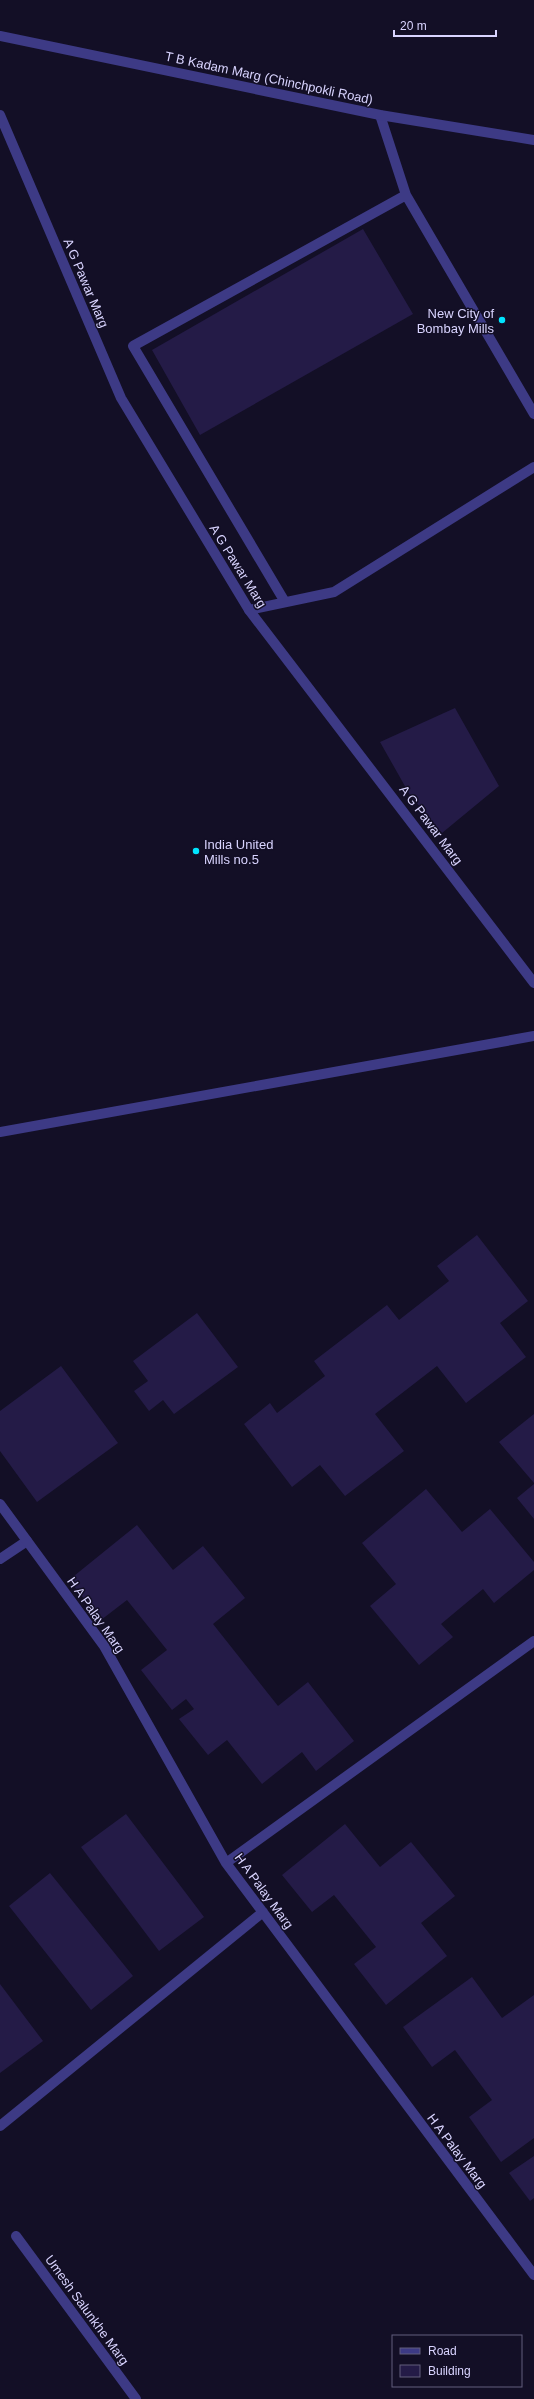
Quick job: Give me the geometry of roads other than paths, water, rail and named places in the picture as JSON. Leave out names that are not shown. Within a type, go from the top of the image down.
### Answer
[{"type":"street","name":"T B Kadam Marg (Chinchpokli Road)","points":[[0,36],[380,114],[534,140]]},
{"type":"street","points":[[380,114],[406,195],[534,414]]},
{"type":"street","name":"A G Pawar Marg","points":[[0,115],[121,398],[249,610],[307,683],[534,983]]},
{"type":"street","points":[[285,602],[133,346],[406,195]]},
{"type":"street","points":[[249,610],[334,592],[534,467]]},
{"type":"street","points":[[0,1132],[534,1036]]},
{"type":"street","name":"H A Palay Marg","points":[[0,1504],[104,1646],[226,1863],[534,2275]]},
{"type":"street","points":[[0,1559],[27,1540]]},
{"type":"street","points":[[226,1863],[534,1641]]},
{"type":"street","points":[[0,2126],[263,1912]]},
{"type":"street","name":"Umesh Salunkhe Marg","points":[[16,2236],[136,2399]]},
{"type":"place","name":"New City of Bombay Mills","points":[[502,320]]},
{"type":"place","name":"India United Mills no.5","points":[[196,851]]}]
